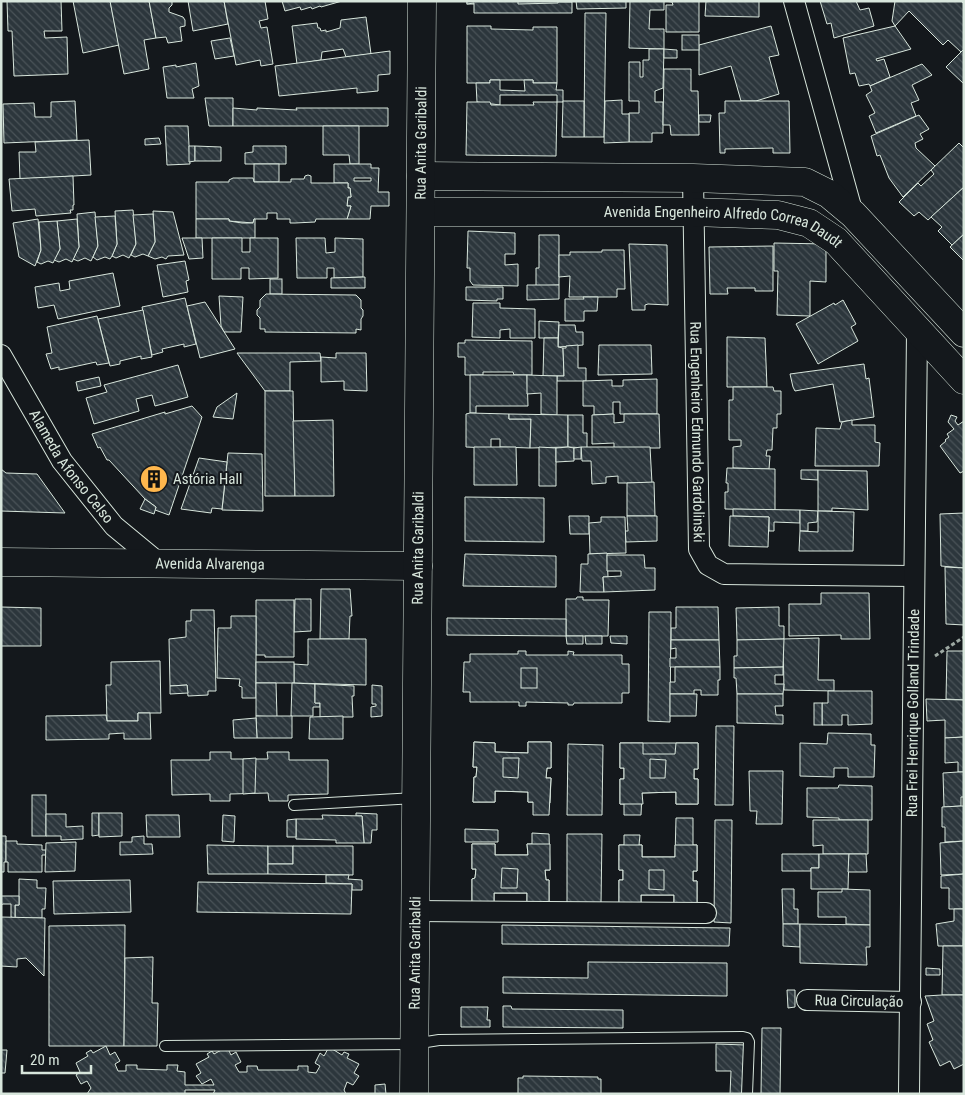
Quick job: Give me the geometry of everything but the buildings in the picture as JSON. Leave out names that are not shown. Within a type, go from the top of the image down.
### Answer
[{"type":"main road","name":"Rua Anita Garibaldi","points":[[414,1094],[422,1]]},
{"type":"main road","points":[[421,176],[694,178],[804,182],[830,194],[853,214],[964,333]]},
{"type":"main road","name":"Avenida Engenheiro Alfredo Correa Daudt","points":[[421,212],[693,212],[778,215],[809,223],[836,241],[964,380]]},
{"type":"main road","name":"Avenida Alvarenga","points":[[1,562],[418,566]]},
{"type":"street","points":[[794,1],[853,214]]},
{"type":"street","name":"Rua Engenheiro Edmundo Gardolinski","points":[[694,178],[699,549],[708,565],[724,574],[914,576]]},
{"type":"street","name":"Rua Frei Henrique Golland Trindade","points":[[909,1094],[915,669],[914,576],[917,331]]},
{"type":"street","name":"Alameda Afonso Celso","points":[[1,354],[62,461],[114,526],[160,564]]},
{"type":"street","points":[[415,911],[706,913]]},
{"type":"street","name":"Rua Circulação","points":[[807,1000],[911,1002]]},
{"type":"lane","points":[[294,805],[416,798]]},
{"type":"lane","points":[[165,1046],[414,1044],[439,1040],[743,1036],[748,1038],[749,1042],[747,1094]]},
{"type":"path","points":[[915,669],[964,636]]},
{"type":"place","name":"Astória Hall","points":[[154,479]]}]
